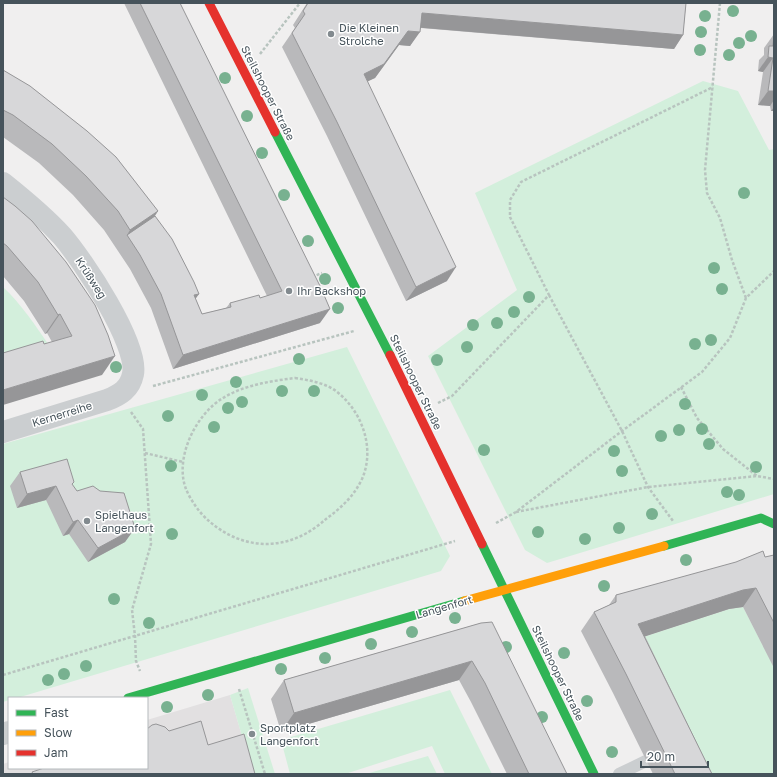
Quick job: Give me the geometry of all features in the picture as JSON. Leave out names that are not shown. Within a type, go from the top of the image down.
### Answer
[{"type":"street","name":"Steilshooper Straße","points":[[209,3],[375,325],[594,774]]},
{"type":"street","name":"Krüßweg","points":[[3,183],[32,207],[62,236],[101,292],[116,318],[131,353],[133,372],[130,382],[120,395]]},
{"type":"street","name":"Kernerreihe","points":[[3,432],[120,395]]},
{"type":"street","name":"Langenfort","points":[[132,697],[504,589],[688,540],[761,518],[774,524]]},
{"type":"lane","points":[[619,774],[646,761]]},
{"type":"path","points":[[245,73],[300,3]]},
{"type":"path","points":[[720,3],[705,170],[707,193],[720,218],[732,260],[746,298]]},
{"type":"path","points":[[688,540],[648,487],[622,431],[549,295],[510,217],[510,200],[520,182],[713,87]]},
{"type":"path","points":[[774,271],[746,298],[730,338],[702,372],[516,512],[648,487],[757,476],[774,479]]},
{"type":"path","points":[[418,414],[452,396],[549,295]]},
{"type":"path","points":[[149,692],[136,661],[132,610],[151,544],[143,429],[120,395],[375,325]]},
{"type":"path","points":[[295,378],[316,381],[332,388],[346,399],[360,420],[364,431],[367,448],[366,466],[362,478],[348,502],[302,536],[282,542],[266,544],[233,538],[219,529],[200,513],[186,489],[183,477],[183,462],[188,440],[201,416],[221,398],[235,391],[275,380],[295,378]]},
{"type":"path","points":[[681,387],[697,418],[723,449],[757,476]]},
{"type":"path","points":[[145,453],[183,462]]},
{"type":"path","points":[[3,675],[476,534]]},
{"type":"path","points":[[233,668],[265,774]]},
{"type":"shaded area","points":[[230,695],[253,774],[3,774],[3,764],[8,762],[8,769],[148,769],[148,720]]},
{"type":"green space","points":[[703,81],[738,91],[769,150],[774,149],[774,494],[547,563],[525,550],[428,356],[517,290],[475,193]]},
{"type":"green space","points":[[3,287],[34,323],[50,347],[3,360]]},
{"type":"green space","points":[[347,347],[450,556],[441,571],[20,697],[8,697],[8,700],[3,702],[3,444]]},
{"type":"green space","points":[[743,607],[774,667],[774,774],[690,774],[625,643],[729,609]]},
{"type":"green space","name":"Sportplatz Langenfort","points":[[248,688],[275,774],[253,774],[230,695]]},
{"type":"green space","points":[[450,690],[492,774],[445,774],[432,746],[345,774],[290,774],[281,740]]},
{"type":"green space","points":[[428,756],[437,774],[366,774]]},
{"type":"building","points":[[140,3],[180,3],[330,309],[183,355],[161,294],[140,255],[127,235],[155,216],[172,239],[194,282],[199,294],[194,295],[202,314],[231,307],[230,303],[259,295],[260,298],[282,291]]},
{"type":"building","points":[[308,3],[686,3],[683,35],[422,13],[420,32],[408,31],[384,64],[364,74],[456,267],[416,287],[337,122],[292,33],[305,14],[303,11]]},
{"type":"building","points":[[774,34],[774,91],[768,91],[773,58],[768,57],[769,46],[773,46]]},
{"type":"building","points":[[3,70],[30,86],[87,131],[116,157],[158,211],[130,230],[118,211],[86,176],[52,144],[13,115],[3,110]]},
{"type":"building","points":[[3,197],[32,221],[66,262],[95,305],[115,356],[3,390],[3,353],[43,341],[44,344],[72,336],[60,314],[58,315],[38,282],[3,243]]},
{"type":"building","points":[[67,459],[74,482],[72,484],[77,491],[93,486],[100,491],[124,493],[135,528],[98,548],[78,520],[73,522],[56,486],[27,494],[20,472]]},
{"type":"building","points":[[763,551],[765,557],[774,555],[774,623],[756,588],[743,590],[638,624],[712,774],[675,774],[594,612],[616,602],[616,595],[736,562]]},
{"type":"building","points":[[492,622],[567,774],[529,774],[485,683],[472,661],[294,713],[284,680],[481,623]]},
{"type":"building","points":[[201,721],[208,745],[244,734],[255,774],[33,774],[32,772],[41,769],[148,769],[148,728],[156,724],[165,727],[169,731]]},
{"type":"traffic: fast","points":[[275,132],[390,355]]},
{"type":"traffic: fast","points":[[664,546],[761,518],[774,524]]},
{"type":"traffic: fast","points":[[482,544],[594,774]]},
{"type":"traffic: fast","points":[[131,697],[464,601]]},
{"type":"traffic: slow","points":[[464,601],[664,546]]},
{"type":"traffic: jam","points":[[209,3],[275,132]]},
{"type":"traffic: jam","points":[[390,355],[482,544]]},
{"type":"place","name":"Die Kleinen Strolche","points":[[331,34]]},
{"type":"place","name":"Ihr Backshop","points":[[289,291]]},
{"type":"place","name":"Spielhaus Langenfort","points":[[87,521]]},
{"type":"place","name":"Sportplatz Langenfort","points":[[252,734]]}]
